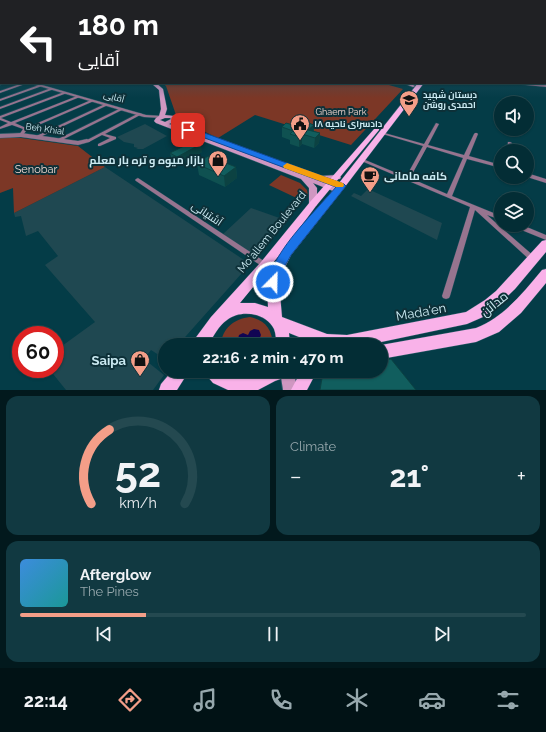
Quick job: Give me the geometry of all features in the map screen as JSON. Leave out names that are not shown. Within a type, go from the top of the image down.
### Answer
[{"type":"main road","points":[[154,84],[161,89],[165,104],[179,125],[188,130],[321,178],[335,185]]},
{"type":"main road","points":[[159,84],[164,88],[165,104],[160,120],[168,123],[173,121],[173,118]]},
{"type":"main road","name":"Mo'allem Boulevard","points":[[204,338],[313,204],[362,160],[414,84]]},
{"type":"main road","name":"Mo'allem Boulevard","points":[[282,338],[281,330],[276,321],[273,292],[273,282],[276,272],[287,252],[335,185],[414,84]]},
{"type":"main road","name":"آقایی","points":[[160,120],[303,177],[335,185]]},
{"type":"main road","points":[[303,177],[313,188],[313,204]]},
{"type":"main road","name":"Mada'en","points":[[216,322],[225,314],[236,309],[247,307],[263,311],[276,321],[327,341],[347,342],[456,321],[482,311],[511,284],[546,244]]},
{"type":"main road","name":"مدائن","points":[[388,351],[476,334],[488,330],[496,326],[525,299],[546,274]]},
{"type":"main road","points":[[208,338],[210,331],[216,322]]},
{"type":"main road","points":[[167,390],[175,378]]},
{"type":"main road","points":[[217,378],[229,385],[240,389],[251,386],[267,378]]},
{"type":"main road","points":[[288,378],[290,390]]},
{"type":"main road","points":[[299,390],[305,378]]},
{"type":"street","points":[[0,92],[23,84]]},
{"type":"street","name":"آقایی","points":[[34,84],[160,120]]},
{"type":"street","points":[[526,84],[546,86]]},
{"type":"street","points":[[0,100],[40,86]]},
{"type":"street","points":[[0,108],[52,89]]},
{"type":"street","points":[[0,118],[65,93]]},
{"type":"street","points":[[0,128],[78,97]]},
{"type":"street","points":[[21,135],[26,129],[92,101]]},
{"type":"street","points":[[36,137],[106,105]]},
{"type":"street","points":[[58,140],[122,109]]},
{"type":"street","points":[[88,141],[140,114]]},
{"type":"street","points":[[0,118],[26,129]]},
{"type":"street","points":[[407,179],[437,124]]},
{"type":"street","points":[[381,132],[494,165]]},
{"type":"street","points":[[100,145],[114,138],[102,134]]},
{"type":"street","points":[[449,196],[476,134]]},
{"type":"street","name":"Beh Khial","points":[[0,136],[21,135],[78,142],[88,141]]},
{"type":"street","points":[[362,160],[494,215]]},
{"type":"street","points":[[534,177],[546,181]]},
{"type":"street","name":"آشتیانی","points":[[138,180],[265,265]]},
{"type":"street","points":[[473,206],[533,259]]},
{"type":"street","points":[[446,296],[473,206]]},
{"type":"street","points":[[532,232],[546,238]]},
{"type":"shaded area","points":[[145,124],[167,136],[143,149],[136,149],[138,148],[134,147],[134,144],[124,142],[117,137]]},
{"type":"shaded area","points":[[105,167],[250,264],[184,338],[158,338],[158,354],[151,350],[144,359],[158,370],[158,378],[162,378],[153,390],[66,390],[56,378],[64,378],[64,344],[95,322],[45,265],[58,256],[38,231],[26,236],[21,216],[15,217],[14,213]]},
{"type":"shaded area","points":[[368,189],[442,223],[437,240],[351,196],[354,193],[361,196]]},
{"type":"shaded area","points":[[251,208],[288,221],[259,253],[254,255],[223,234]]},
{"type":"shaded area","points":[[254,329],[259,330],[261,335],[260,338],[238,338],[239,335],[243,333],[248,335],[250,331]]},
{"type":"green space","name":"Ghaem Park","points":[[163,84],[386,84],[403,89],[351,145],[255,115],[218,138],[188,124],[176,115],[166,86]]},
{"type":"green space","name":"Senobar","points":[[0,138],[21,138],[78,146],[105,167],[14,213],[13,188],[0,193]]},
{"type":"green space","points":[[281,175],[300,183],[307,190],[308,196],[303,201],[269,185]]},
{"type":"green space","points":[[250,317],[260,320],[267,326],[272,338],[222,338],[226,329],[230,325],[244,318]]},
{"type":"building","points":[[306,122],[314,125],[308,130],[320,133],[315,138],[302,134],[299,137],[290,134],[293,131],[282,127],[286,123],[300,127]]},
{"type":"building","points":[[194,141],[201,144],[177,157],[170,153]]},
{"type":"building","points":[[208,156],[236,167],[224,176],[197,164]]},
{"type":"building","points":[[388,359],[391,359],[416,390],[320,390],[322,378],[388,378]]},
{"type":"slow traffic","points":[[287,166],[340,185]]},
{"type":"place","name":"دبستان شهید احمدی روشن","points":[[409,117]]},
{"type":"place","name":"دادسرای ناحیه ۱۸","points":[[300,141]]},
{"type":"place","name":"بازار میوه و تره بار معلم","points":[[218,177]]},
{"type":"place","name":"کافه مامانی","points":[[370,193]]},
{"type":"place","name":"Saipa","points":[[140,377]]},
{"type":"route","points":[[188,130],[341,186],[287,252],[276,272],[273,282]]}]
